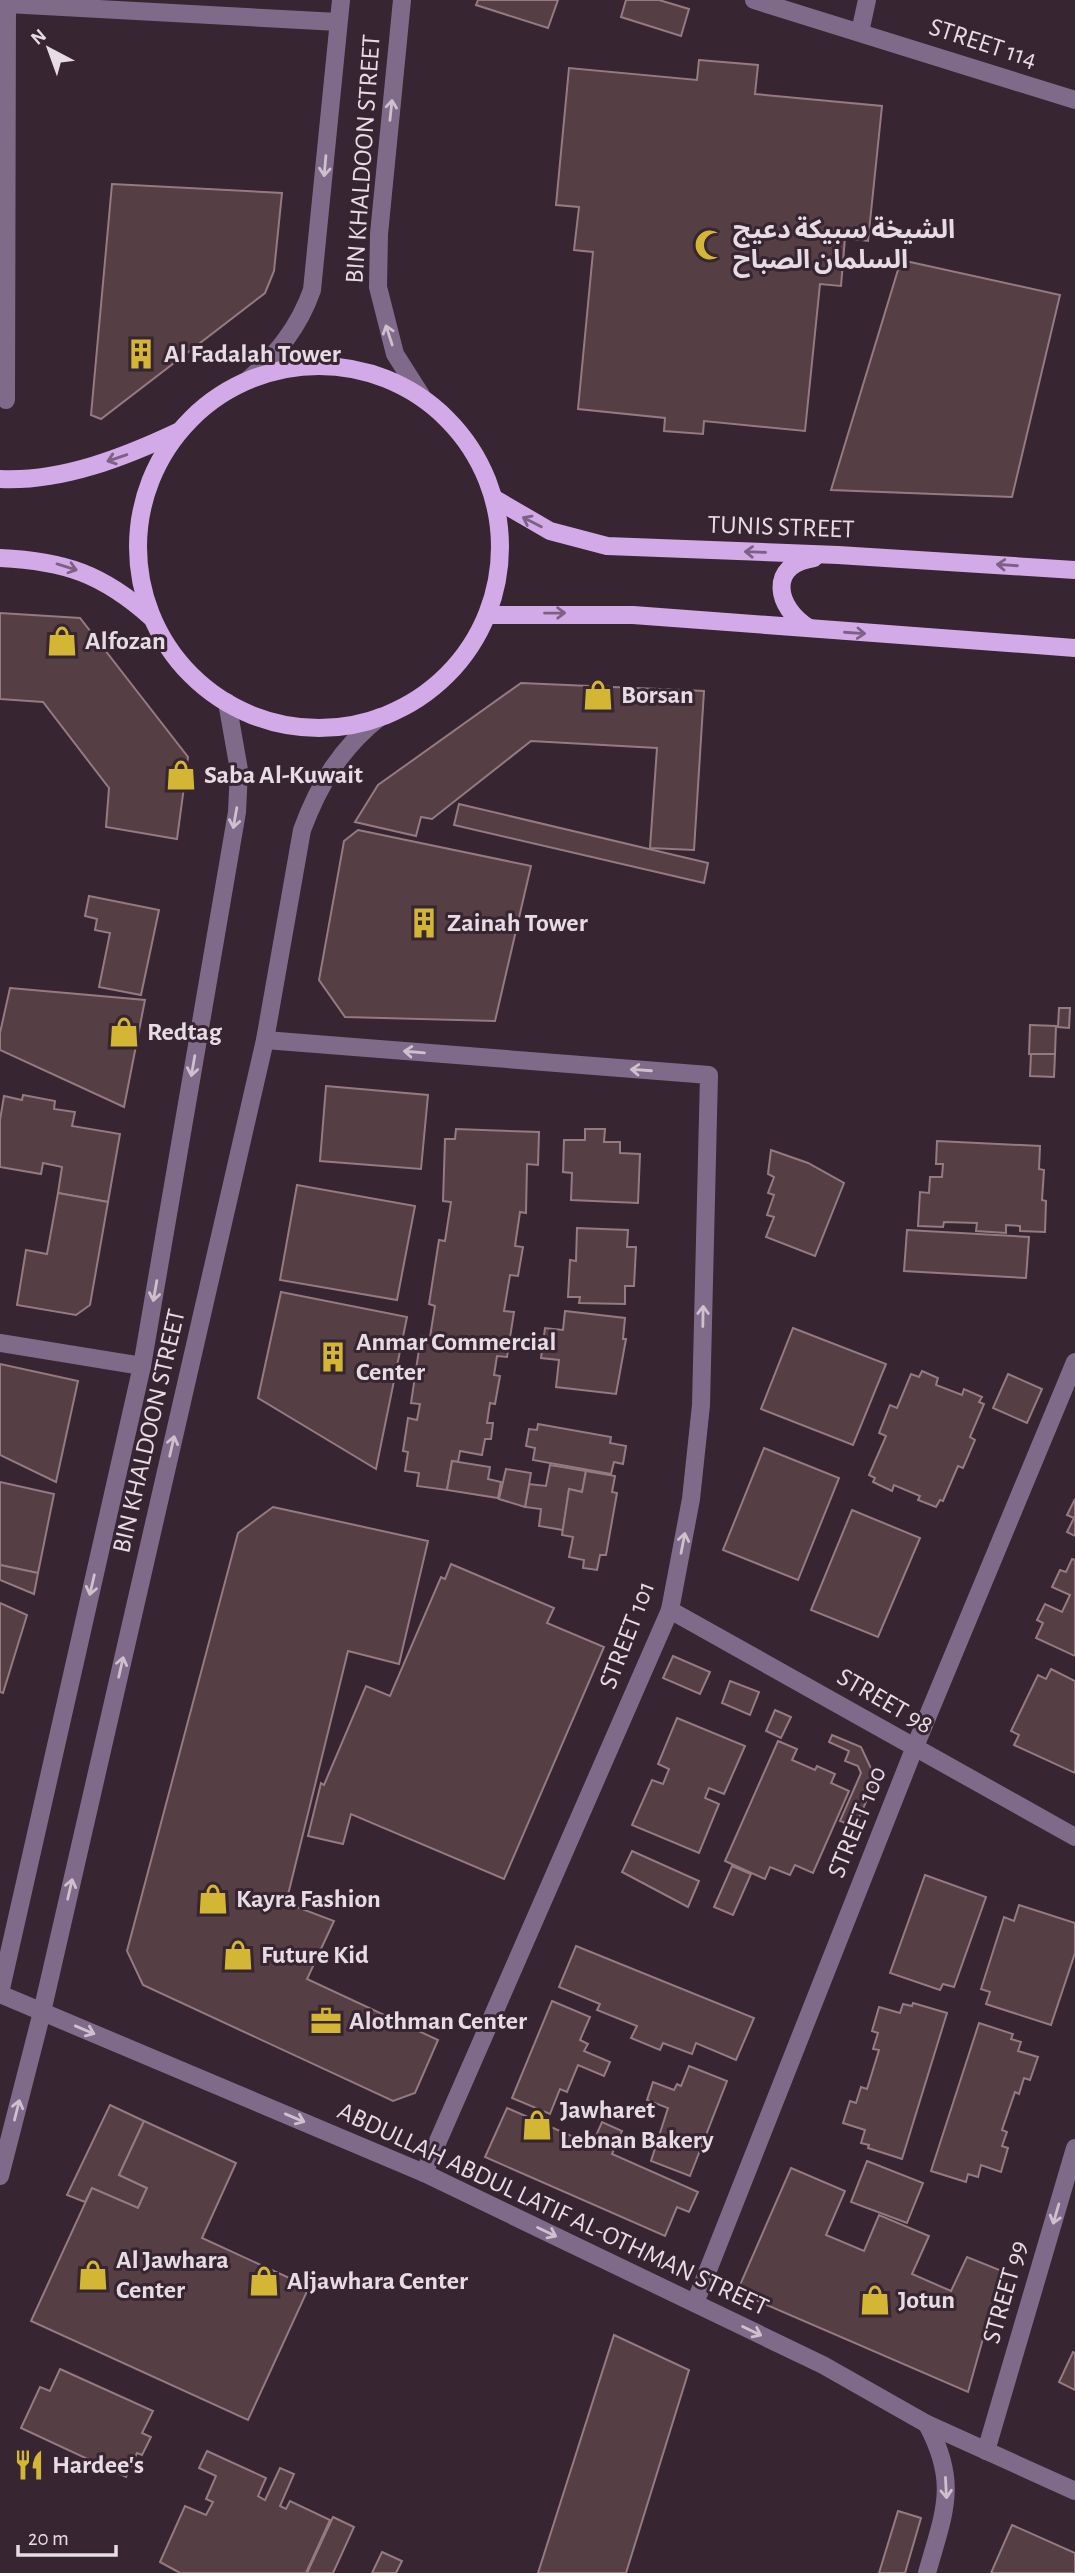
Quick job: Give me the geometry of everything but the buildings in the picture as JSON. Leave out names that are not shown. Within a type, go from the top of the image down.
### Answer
[{"type":"main road","points":[[318,365],[354,369],[388,379],[421,396],[448,418],[468,442],[484,470],[495,499],[500,557],[487,615],[468,650],[443,679],[411,702],[380,717],[346,726],[312,728],[277,723],[227,702],[190,674],[169,648],[152,618],[142,587],[138,554],[140,521],[156,468],[180,431],[211,402],[248,380],[282,370],[318,365]]},
{"type":"main road","points":[[0,479],[16,479],[90,466],[145,447],[180,431]]},
{"type":"main road","name":"TUNIS STREET","points":[[495,499],[550,531],[607,546],[838,555],[1075,570]]},
{"type":"main road","points":[[813,630],[792,618],[784,605],[781,589],[785,575],[796,562],[838,555]]},
{"type":"main road","points":[[0,558],[66,565],[116,588],[152,618]]},
{"type":"main road","points":[[487,615],[633,615],[1075,648]]},
{"type":"street","name":"BIN KHALDOON STREET","points":[[248,380],[288,338],[299,322],[312,290],[341,0]]},
{"type":"street","name":"BIN KHALDOON STREET","points":[[402,0],[379,234],[378,287],[395,354],[421,396]]},
{"type":"street","name":"STREET 114","points":[[754,0],[1075,100]]},
{"type":"street","points":[[860,32],[867,0]]},
{"type":"street","points":[[6,400],[7,2],[338,22]]},
{"type":"street","name":"BIN KHALDOON STREET","points":[[0,1994],[142,1366],[237,812],[239,770],[227,702]]},
{"type":"street","name":"BIN KHALDOON STREET","points":[[0,2176],[42,2012],[265,1040],[302,830],[314,797],[335,762],[353,740],[380,717]]},
{"type":"street","name":"STREET 101","points":[[265,1040],[709,1075],[701,1405],[691,1499],[670,1610],[424,2173]]},
{"type":"street","points":[[0,1343],[142,1366]]},
{"type":"street","name":"STREET 100","points":[[695,2303],[914,1749],[1075,1362]]},
{"type":"street","name":"STREET 98","points":[[670,1610],[1075,1837]]},
{"type":"street","name":"ABDULLAH ABDUL LATIF AL-OTHMAN STREET","points":[[0,1994],[424,2173],[823,2365],[927,2424],[1075,2491]]},
{"type":"street","name":"STREET 99","points":[[986,2451],[1075,2148]]},
{"type":"street","points":[[927,2424],[943,2461],[947,2502],[927,2573]]},
{"type":"place","name":"الشيخة سبيكة دعيج السلمان الصباح","points":[[710,245]]},
{"type":"place","name":"Al Fadalah Tower","points":[[141,354]]},
{"type":"place","name":"Alfozan","points":[[62,641]]},
{"type":"place","name":"Borsan","points":[[598,695]]},
{"type":"place","name":"Saba Al-Kuwait","points":[[181,775]]},
{"type":"place","name":"Zainah Tower","points":[[424,923]]},
{"type":"place","name":"Redtag","points":[[124,1032]]},
{"type":"place","name":"Anmar Commercial Center","points":[[333,1357]]},
{"type":"place","name":"Kayra Fashion","points":[[213,1899]]},
{"type":"place","name":"Future Kid","points":[[238,1955]]},
{"type":"place","name":"Alothman Center","points":[[326,2021]]},
{"type":"place","name":"Jawharet Lebnan Bakery","points":[[537,2125]]},
{"type":"place","name":"Al Jawhara Center","points":[[93,2275]]},
{"type":"place","name":"Aljawhara Center","points":[[264,2281]]},
{"type":"place","name":"Jotun","points":[[875,2300]]},
{"type":"place","name":"Hardee's","points":[[29,2465]]}]
